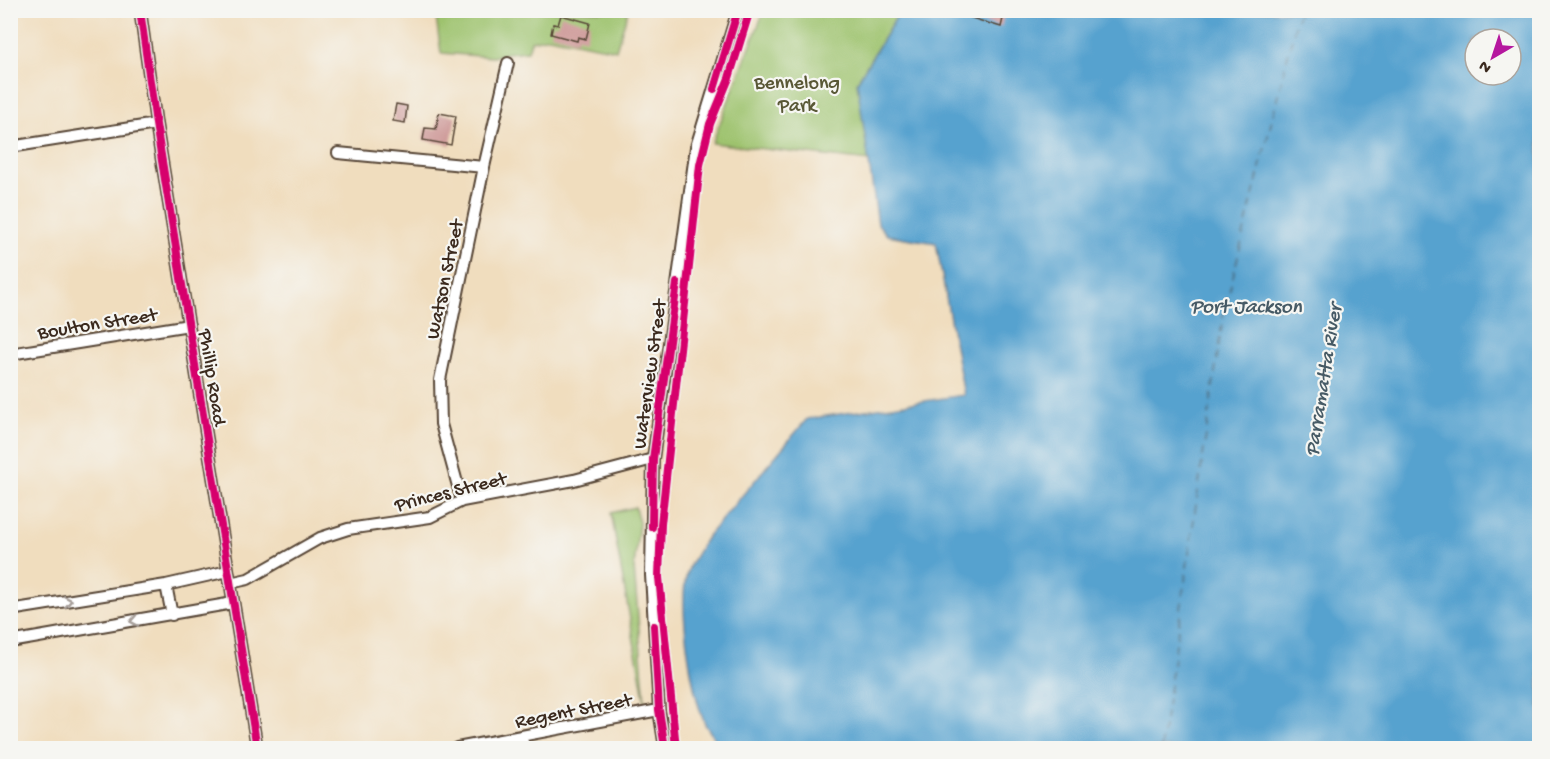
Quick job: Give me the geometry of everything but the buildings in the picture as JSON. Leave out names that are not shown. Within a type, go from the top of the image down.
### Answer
[{"type":"street","name":"Phillip Road","points":[[140,10],[156,124],[257,748]]},
{"type":"street","name":"Waterview Street","points":[[665,748],[659,710],[651,575],[653,459],[696,147],[738,10]]},
{"type":"street","name":"Watson Street","points":[[462,501],[441,424],[440,380],[507,63]]},
{"type":"street","points":[[10,147],[156,124]]},
{"type":"street","points":[[338,153],[484,167]]},
{"type":"street","name":"Boulton Street","points":[[10,354],[189,326]]},
{"type":"street","name":"Princes Street","points":[[230,583],[248,579],[320,538],[348,529],[430,517],[462,501],[574,480],[653,459]]},
{"type":"street","points":[[10,610],[166,585],[228,571]]},
{"type":"street","points":[[166,585],[172,615]]},
{"type":"street","points":[[10,642],[233,603]]},
{"type":"street","name":"Regent Street","points":[[457,748],[659,710]]},
{"type":"street","points":[[522,737],[524,748]]},
{"type":"green space","points":[[435,11],[628,11],[616,50],[549,37],[531,41],[528,51],[493,57],[441,53]]},
{"type":"green space","name":"Bennelong Park","points":[[764,11],[900,11],[857,82],[869,161],[712,143]]},
{"type":"green space","points":[[635,507],[639,523],[634,567],[645,703],[611,513]]},
{"type":"water","name":"Port Jackson","points":[[900,11],[1539,11],[1539,748],[722,748],[706,726],[696,695],[688,653],[684,611],[687,572],[707,537],[807,419],[964,395],[936,243],[887,235],[878,224],[857,82]]},
{"type":"ferry route","points":[[1161,748],[1223,317],[1299,10]]},
{"type":"cycle path","points":[[140,10],[156,124],[257,748]]},
{"type":"cycle path","points":[[714,89],[738,10]]},
{"type":"cycle path","points":[[676,748],[659,577],[661,524],[700,165],[710,124],[729,78],[750,10]]},
{"type":"cycle path","points":[[652,527],[653,459],[677,283]]},
{"type":"cycle path","points":[[654,626],[659,710],[665,748]]},
{"type":"water label","name":"Parramatta River","points":[[1322,380]]}]
